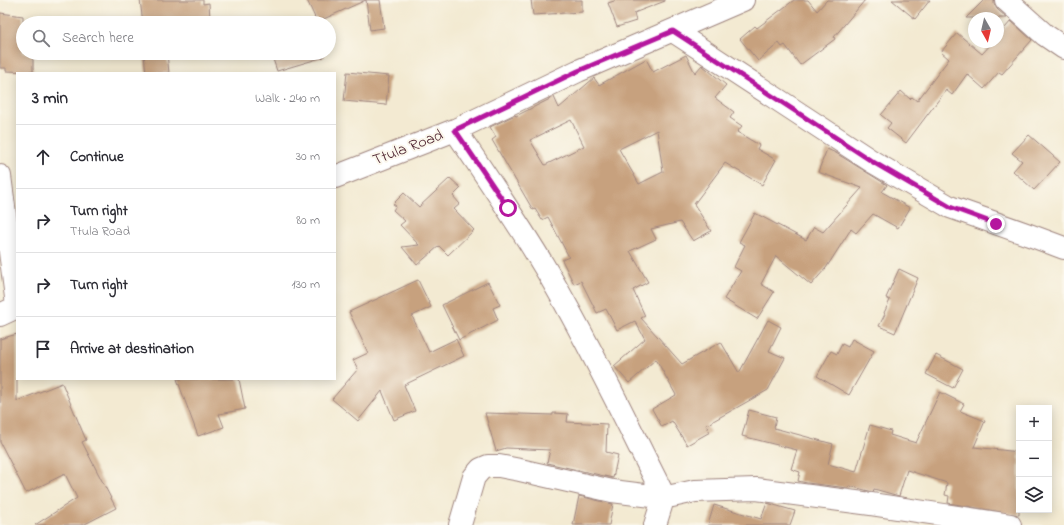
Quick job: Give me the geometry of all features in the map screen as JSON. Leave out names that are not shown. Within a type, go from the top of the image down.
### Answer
[{"type":"street","name":"Ttula Road","points":[[336,177],[455,130],[578,71],[743,0]]},
{"type":"street","points":[[1006,0],[1045,35],[1064,48]]},
{"type":"street","points":[[673,31],[873,162],[950,207],[1064,248]]},
{"type":"street","points":[[455,130],[508,208],[548,274],[593,356],[664,496],[655,525]]},
{"type":"street","points":[[0,176],[16,298]]},
{"type":"street","points":[[0,315],[16,307]]},
{"type":"street","points":[[460,525],[474,477],[481,469],[488,466],[499,466],[520,470],[612,491],[672,496],[695,491],[756,489],[871,504],[1010,525]]},
{"type":"building","points":[[140,0],[203,0],[203,4],[209,3],[210,16],[142,16]]},
{"type":"building","points":[[307,0],[366,0],[330,16],[314,16]]},
{"type":"building","points":[[366,0],[380,0],[384,28],[370,30]]},
{"type":"building","points":[[531,0],[582,0],[582,12],[533,15]]},
{"type":"building","points":[[617,0],[665,1],[634,13],[636,21],[617,27],[608,3]]},
{"type":"building","points":[[794,0],[808,0],[817,11],[827,0],[865,0],[834,37],[835,39],[800,65],[785,45],[782,47],[779,43],[758,61],[740,39],[755,26],[757,28]]},
{"type":"building","points":[[892,0],[930,0],[915,19]]},
{"type":"building","points":[[984,0],[994,0],[994,4],[1000,12],[972,12]]},
{"type":"building","points":[[0,13],[23,16],[16,16],[16,60],[33,60],[33,72],[6,71],[6,68],[0,68]]},
{"type":"building","points":[[1011,21],[1032,40],[1002,74],[999,72],[984,89],[967,74],[952,95],[946,90],[906,143],[887,128],[891,123],[881,115],[901,91],[910,99],[912,97],[917,101],[949,59],[941,52],[957,33],[968,42],[968,48],[975,48],[982,54],[988,48],[1004,48],[1004,29]]},
{"type":"building","points":[[686,55],[695,73],[702,65],[726,85],[715,98],[734,112],[730,118],[742,126],[737,132],[759,145],[757,149],[776,160],[762,185],[725,163],[694,204],[711,231],[693,241],[680,222],[651,229],[656,239],[630,251],[648,282],[633,290],[645,316],[641,318],[682,364],[721,342],[739,373],[768,320],[781,327],[769,351],[785,358],[768,390],[706,425],[710,432],[687,445],[672,421],[662,427],[652,409],[676,395],[656,359],[629,383],[614,366],[645,339],[635,321],[617,330],[606,309],[597,313],[581,281],[574,284],[562,260],[569,257],[548,217],[542,220],[535,209],[533,210],[492,140],[496,137],[490,127],[554,97],[559,108],[594,78],[599,85],[646,59],[653,72]],"holes":[[[571,120],[584,146],[545,165],[530,140]],[[657,130],[663,172],[639,184],[619,149]]]},
{"type":"building","points":[[145,60],[168,60],[169,72],[146,72]]},
{"type":"building","points":[[273,60],[314,60],[277,71]]},
{"type":"building","points":[[347,72],[389,76],[386,105],[344,101]]},
{"type":"building","points":[[1029,135],[1060,162],[1034,190],[1013,171],[1022,161],[1012,153]]},
{"type":"building","points":[[827,149],[836,153],[887,185],[882,192],[910,208],[898,228],[873,214],[856,233],[851,229],[826,268],[811,285],[776,256],[761,284],[774,292],[757,319],[724,299],[741,271],[734,267],[745,245],[739,242],[755,213],[806,240],[814,227],[823,232],[862,188],[818,172]]},
{"type":"building","points":[[450,178],[461,188],[453,196],[460,204],[454,209],[474,230],[448,255],[439,246],[417,265],[402,247],[419,245],[400,225],[405,221],[393,210],[396,206],[393,204],[404,193],[419,207]]},
{"type":"building","points":[[899,269],[918,278],[895,333],[879,326],[890,300],[886,298]]},
{"type":"building","points":[[418,280],[431,307],[412,316],[429,352],[456,339],[464,356],[404,385],[415,411],[394,420],[382,391],[358,421],[332,399],[358,369],[353,360],[368,353],[349,312]]},
{"type":"building","points":[[488,282],[500,305],[493,308],[498,320],[459,340],[442,305]]},
{"type":"building","points":[[16,334],[17,401],[62,383],[86,440],[82,442],[116,508],[83,525],[35,525],[77,498],[65,474],[26,493],[0,442],[0,339]]},
{"type":"building","points":[[852,339],[874,351],[849,395],[817,376],[831,351],[837,354],[842,344],[848,347]]},
{"type":"building","points":[[936,355],[963,369],[953,388],[926,374]]},
{"type":"building","points":[[177,380],[239,380],[245,409],[219,414],[224,427],[198,436]]},
{"type":"building","points":[[940,392],[964,404],[960,411],[985,421],[974,447],[1016,452],[1016,513],[1019,513],[1019,515],[948,503],[949,496],[945,495],[947,483],[907,470],[899,496],[874,489],[873,492],[849,486],[848,488],[798,481],[800,472],[791,469],[797,450],[742,436],[749,410],[776,417],[774,428],[833,444],[828,464],[856,472],[870,425],[891,431],[890,435],[916,443]]},
{"type":"building","points":[[485,413],[568,414],[567,422],[607,424],[606,452],[618,455],[613,478],[547,463],[550,450],[506,448],[496,451]]},
{"type":"building","points":[[579,496],[613,504],[609,525],[573,525]]},
{"type":"building","points":[[767,503],[795,511],[790,525],[708,525],[714,505],[761,519]]},
{"type":"route","points":[[508,208],[455,130],[578,71],[673,31],[873,162],[950,207],[996,224]]}]
